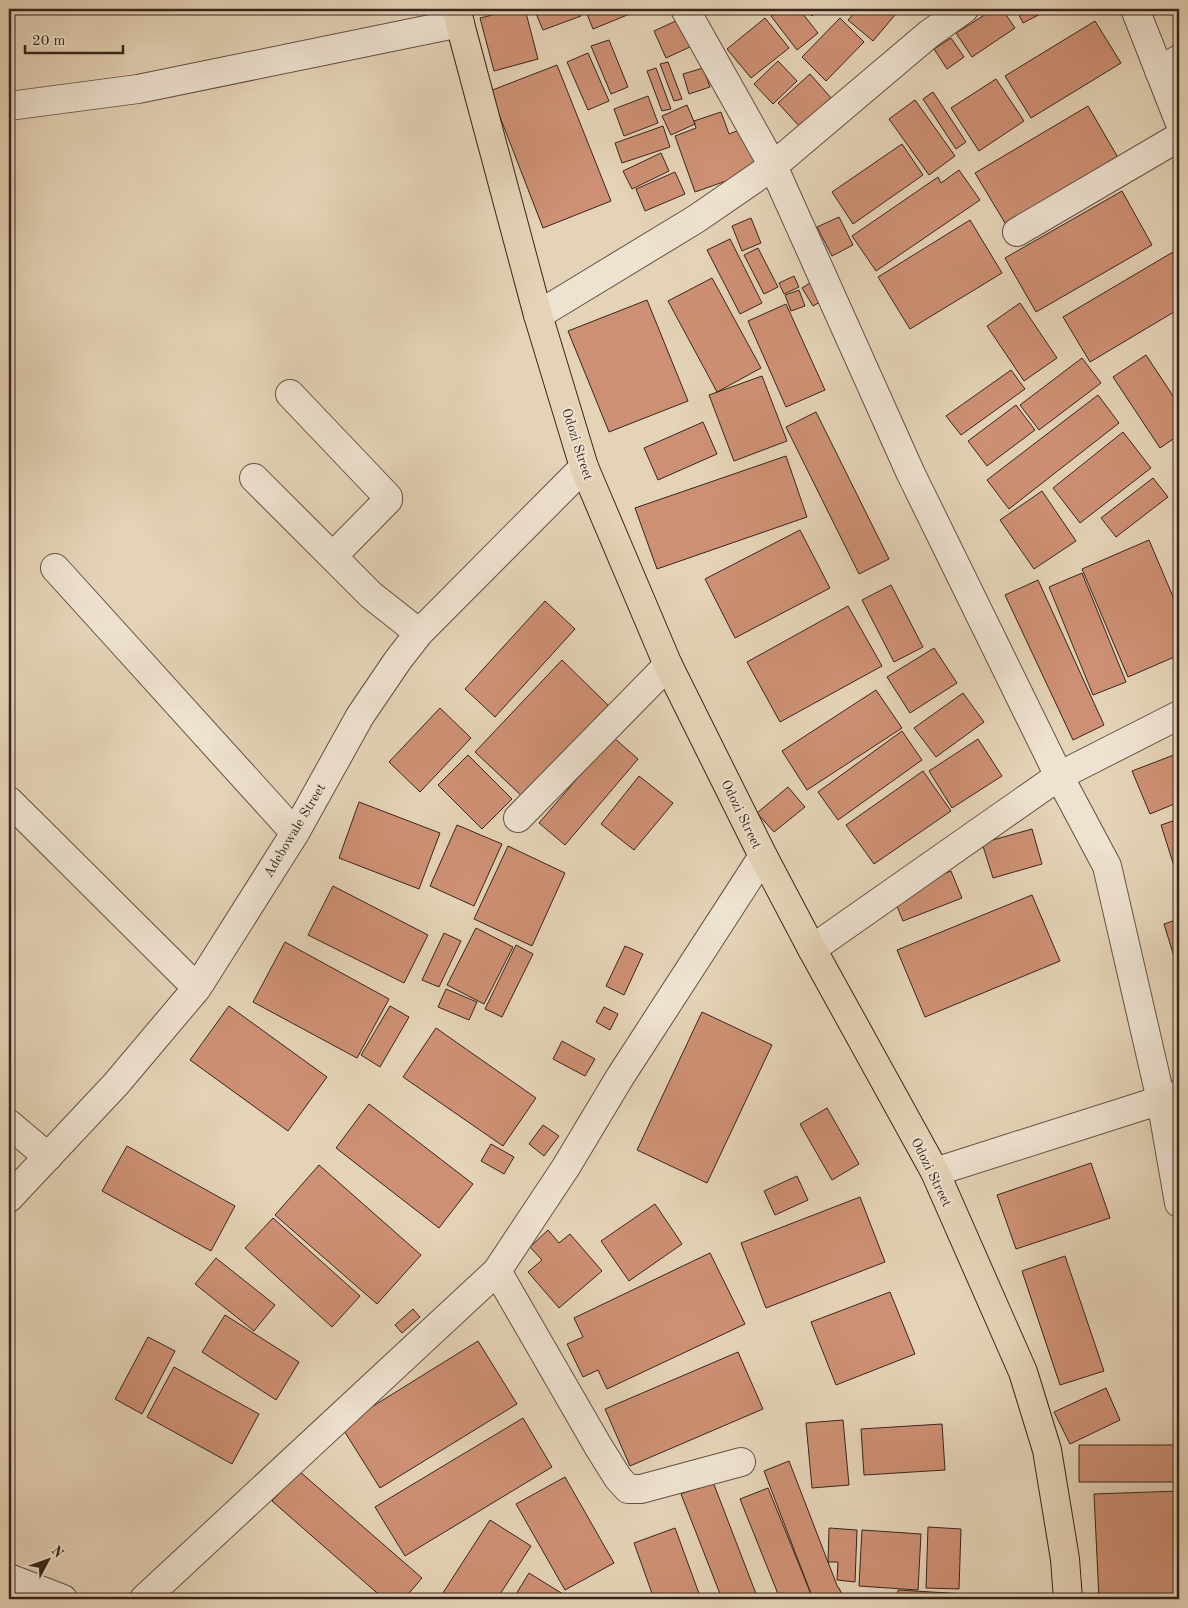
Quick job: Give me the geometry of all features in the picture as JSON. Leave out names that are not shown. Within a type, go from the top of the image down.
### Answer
[{"type":"main road","name":"Odozi Street","points":[[458,16],[538,316],[584,468],[668,665],[763,856],[935,1172],[1023,1372],[1047,1450],[1066,1559],[1068,1599]]},
{"type":"street","points":[[685,9],[773,166],[911,474],[1059,776],[1107,866],[1170,1098],[1179,1203]]},
{"type":"street","points":[[538,316],[696,219],[773,166],[929,34],[964,9]]},
{"type":"street","points":[[1135,9],[1169,65],[1179,121]]},
{"type":"street","points":[[9,106],[138,89],[458,16]]},
{"type":"street","points":[[1017,232],[1179,137]]},
{"type":"street","points":[[290,394],[388,498],[333,556]]},
{"type":"street","name":"Adebowale Street","points":[[9,1198],[116,1084],[197,988],[295,833],[360,716],[419,633],[584,468]]},
{"type":"street","points":[[254,478],[372,595],[419,633]]},
{"type":"street","points":[[55,568],[295,833]]},
{"type":"street","points":[[518,818],[668,665]]},
{"type":"street","points":[[812,949],[1059,776],[1179,715]]},
{"type":"street","points":[[9,801],[197,988]]},
{"type":"street","points":[[144,1599],[497,1270],[566,1167],[620,1077],[763,856]]},
{"type":"street","points":[[935,1172],[1170,1098]]},
{"type":"street","points":[[9,1124],[48,1157]]},
{"type":"street","points":[[497,1270],[598,1446],[618,1478],[628,1489],[641,1489],[741,1462]]},
{"type":"street","points":[[9,1578],[63,1599]]},
{"type":"building","points":[[516,9],[525,9],[538,59],[494,71],[480,18]]},
{"type":"building","points":[[534,9],[578,9],[581,16],[543,30]]},
{"type":"building","points":[[585,9],[642,9],[593,29]]},
{"type":"building","points":[[780,9],[799,9],[818,33],[797,50],[771,16]]},
{"type":"building","points":[[805,9],[819,9],[812,16]]},
{"type":"building","points":[[858,9],[900,9],[873,41],[848,20]]},
{"type":"building","points":[[994,9],[1002,9],[1015,28],[972,57],[956,33]]},
{"type":"building","points":[[1016,9],[1050,9],[1023,23]]},
{"type":"building","points":[[765,18],[789,48],[751,78],[727,49]]},
{"type":"building","points":[[840,18],[864,42],[826,81],[802,57]]},
{"type":"building","points":[[680,19],[692,46],[666,58],[654,31]]},
{"type":"building","points":[[1095,21],[1121,63],[1031,118],[1005,76]]},
{"type":"building","points":[[951,38],[964,57],[947,69],[934,49]]},
{"type":"building","points":[[609,40],[628,87],[611,94],[591,46]]},
{"type":"building","points":[[588,53],[609,101],[588,110],[567,62]]},
{"type":"building","points":[[778,61],[797,81],[773,104],[754,84]]},
{"type":"building","points":[[668,62],[682,99],[674,101],[660,64]]},
{"type":"building","points":[[557,65],[611,201],[543,228],[490,91]]},
{"type":"building","points":[[656,68],[671,109],[662,111],[647,71]]},
{"type":"building","points":[[703,68],[710,87],[689,94],[683,74]]},
{"type":"building","points":[[810,74],[832,99],[800,127],[778,103]]},
{"type":"building","points":[[996,79],[1024,121],[979,151],[951,108]]},
{"type":"building","points":[[933,92],[966,142],[956,149],[923,99]]},
{"type":"building","points":[[648,96],[658,123],[624,136],[614,109]]},
{"type":"building","points":[[915,100],[955,156],[929,175],[889,119]]},
{"type":"building","points":[[687,105],[695,124],[671,135],[662,116]]},
{"type":"building","points":[[1088,106],[1120,161],[1008,228],[975,173]]},
{"type":"building","points":[[721,112],[729,134],[742,129],[757,170],[695,192],[675,136],[696,128],[694,121]]},
{"type":"building","points":[[663,126],[670,147],[622,163],[615,143]]},
{"type":"building","points":[[902,144],[923,175],[853,224],[832,192]]},
{"type":"building","points":[[661,153],[669,171],[632,189],[623,171]]},
{"type":"building","points":[[959,170],[980,200],[876,271],[852,236],[938,177],[941,183]]},
{"type":"building","points":[[675,172],[685,194],[645,211],[636,189]]},
{"type":"building","points":[[1122,191],[1152,245],[1036,312],[1005,258]]},
{"type":"building","points":[[839,217],[853,245],[832,256],[817,227]]},
{"type":"building","points":[[751,218],[761,243],[742,251],[732,226]]},
{"type":"building","points":[[970,220],[1002,273],[910,329],[878,277]]},
{"type":"building","points":[[730,239],[762,303],[740,314],[707,250]]},
{"type":"building","points":[[758,248],[778,287],[764,294],[744,255]]},
{"type":"building","points":[[1173,252],[1179,263],[1179,309],[1090,362],[1063,317]]},
{"type":"building","points":[[794,276],[799,287],[784,294],[779,283]]},
{"type":"building","points":[[712,278],[761,368],[717,392],[668,301]]},
{"type":"building","points":[[810,283],[820,302],[813,306],[802,288]]},
{"type":"building","points":[[799,290],[805,306],[791,311],[785,295]]},
{"type":"building","points":[[647,300],[688,401],[609,432],[568,331]]},
{"type":"building","points":[[1020,303],[1057,358],[1024,381],[987,326]]},
{"type":"building","points":[[786,304],[825,390],[786,407],[748,321]]},
{"type":"building","points":[[1146,355],[1179,405],[1179,435],[1160,448],[1113,377]]},
{"type":"building","points":[[1082,358],[1101,383],[1039,430],[1020,405]]},
{"type":"building","points":[[1011,370],[1025,389],[961,435],[946,416]]},
{"type":"building","points":[[762,376],[787,441],[734,461],[709,395]]},
{"type":"building","points":[[1098,395],[1119,423],[1009,509],[987,480]]},
{"type":"building","points":[[1016,405],[1035,430],[987,466],[968,441]]},
{"type":"building","points":[[816,412],[889,559],[859,574],[786,427]]},
{"type":"building","points":[[703,422],[717,454],[658,480],[644,448]]},
{"type":"building","points":[[1123,432],[1151,468],[1080,523],[1053,488]]},
{"type":"building","points":[[786,456],[807,517],[657,569],[635,508]]},
{"type":"building","points":[[1153,478],[1168,497],[1116,537],[1101,518]]},
{"type":"building","points":[[1042,491],[1076,541],[1034,569],[1000,520]]},
{"type":"building","points":[[800,530],[830,588],[735,638],[705,579]]},
{"type":"building","points":[[1149,540],[1179,611],[1179,655],[1128,677],[1082,569]]},
{"type":"building","points":[[1082,573],[1126,682],[1093,695],[1049,587]]},
{"type":"building","points":[[1038,580],[1104,725],[1073,740],[1005,595]]},
{"type":"building","points":[[891,585],[923,647],[894,662],[862,600]]},
{"type":"building","points":[[545,601],[575,629],[495,717],[465,689]]},
{"type":"building","points":[[848,606],[882,666],[780,722],[747,662]]},
{"type":"building","points":[[934,648],[957,683],[910,713],[887,677]]},
{"type":"building","points":[[562,660],[611,708],[525,799],[475,752]]},
{"type":"building","points":[[876,690],[902,728],[807,790],[782,751]]},
{"type":"building","points":[[963,693],[984,722],[936,757],[914,728]]},
{"type":"building","points":[[440,708],[471,738],[420,792],[389,762]]},
{"type":"building","points":[[902,731],[922,760],[838,820],[818,792]]},
{"type":"building","points":[[613,737],[638,759],[565,845],[539,823]]},
{"type":"building","points":[[978,739],[1002,776],[952,808],[929,771]]},
{"type":"building","points":[[1179,753],[1179,802],[1150,814],[1132,771]]},
{"type":"building","points":[[468,755],[512,799],[482,829],[438,785]]},
{"type":"building","points":[[923,771],[951,811],[874,864],[846,825]]},
{"type":"building","points":[[639,776],[673,803],[634,850],[601,824]]},
{"type":"building","points":[[788,787],[805,807],[774,832],[757,813]]},
{"type":"building","points":[[359,802],[440,833],[419,889],[339,858]]},
{"type":"building","points":[[1179,819],[1179,882],[1161,825]]},
{"type":"building","points":[[457,825],[502,844],[474,906],[430,886]]},
{"type":"building","points":[[1032,829],[1042,864],[993,878],[982,843]]},
{"type":"building","points":[[508,846],[565,873],[532,946],[474,919]]},
{"type":"building","points":[[951,871],[962,898],[903,921],[892,894]]},
{"type":"building","points":[[333,886],[428,935],[404,983],[308,935]]},
{"type":"building","points":[[1032,895],[1060,961],[925,1017],[897,950]]},
{"type":"building","points":[[1179,919],[1179,973],[1164,924]]},
{"type":"building","points":[[476,928],[513,947],[484,1004],[447,985]]},
{"type":"building","points":[[444,933],[461,941],[439,987],[422,980]]},
{"type":"building","points":[[285,942],[389,999],[357,1058],[253,1002]]},
{"type":"building","points":[[516,945],[533,954],[502,1017],[485,1009]]},
{"type":"building","points":[[625,946],[643,954],[624,995],[606,986]]},
{"type":"building","points":[[446,989],[477,1002],[469,1020],[438,1007]]},
{"type":"building","points":[[229,1006],[327,1077],[288,1131],[190,1060]]},
{"type":"building","points":[[390,1006],[409,1017],[380,1067],[361,1055]]},
{"type":"building","points":[[604,1007],[618,1014],[610,1030],[596,1022]]},
{"type":"building","points":[[702,1012],[772,1045],[707,1183],[637,1150]]},
{"type":"building","points":[[436,1028],[536,1098],[503,1146],[403,1077]]},
{"type":"building","points":[[562,1041],[595,1059],[585,1076],[553,1059]]},
{"type":"building","points":[[369,1104],[473,1184],[439,1228],[336,1148]]},
{"type":"building","points":[[827,1108],[859,1164],[832,1180],[800,1124]]},
{"type":"building","points":[[543,1125],[559,1136],[544,1156],[529,1144]]},
{"type":"building","points":[[491,1144],[514,1157],[504,1174],[481,1161]]},
{"type":"building","points":[[127,1146],[235,1206],[211,1251],[102,1191]]},
{"type":"building","points":[[1091,1163],[1110,1218],[1016,1249],[997,1195]]},
{"type":"building","points":[[319,1165],[421,1255],[377,1304],[275,1215]]},
{"type":"building","points":[[797,1176],[808,1200],[775,1215],[764,1191]]},
{"type":"building","points":[[860,1197],[885,1262],[766,1308],[741,1243]]},
{"type":"building","points":[[655,1204],[682,1244],[629,1281],[601,1241]]},
{"type":"building","points":[[273,1218],[360,1296],[332,1327],[245,1248]]},
{"type":"building","points":[[548,1230],[559,1243],[570,1234],[602,1271],[559,1308],[528,1272],[542,1260],[530,1247]]},
{"type":"building","points":[[710,1253],[745,1324],[607,1389],[598,1370],[583,1377],[567,1344],[583,1337],[574,1318]]},
{"type":"building","points":[[1065,1256],[1104,1371],[1060,1385],[1022,1271]]},
{"type":"building","points":[[216,1258],[275,1305],[254,1331],[195,1284]]},
{"type":"building","points":[[890,1292],[915,1354],[836,1385],[811,1322]]},
{"type":"building","points":[[413,1309],[420,1317],[402,1333],[395,1325]]},
{"type":"building","points":[[225,1315],[299,1362],[276,1400],[202,1352]]},
{"type":"building","points":[[148,1337],[175,1351],[142,1414],[115,1399]]},
{"type":"building","points":[[478,1341],[517,1404],[380,1488],[341,1426]]},
{"type":"building","points":[[738,1352],[763,1409],[630,1466],[605,1409]]},
{"type":"building","points":[[174,1367],[259,1414],[232,1464],[147,1417]]},
{"type":"building","points":[[1106,1388],[1120,1420],[1070,1444],[1054,1412]]},
{"type":"building","points":[[523,1418],[552,1467],[405,1556],[375,1507]]},
{"type":"building","points":[[843,1420],[849,1485],[812,1488],[806,1423]]},
{"type":"building","points":[[942,1424],[945,1470],[864,1475],[861,1429]]},
{"type":"building","points":[[1079,1445],[1179,1445],[1179,1482],[1079,1482]]},
{"type":"building","points":[[789,1461],[838,1588],[844,1599],[813,1599],[764,1471]]},
{"type":"building","points":[[299,1471],[422,1578],[404,1599],[384,1599],[272,1501]]},
{"type":"building","points":[[565,1477],[614,1563],[565,1590],[516,1504]]},
{"type":"building","points":[[713,1482],[758,1599],[722,1599],[681,1494]]},
{"type":"building","points":[[768,1488],[813,1599],[780,1599],[740,1499]]},
{"type":"building","points":[[1179,1491],[1179,1599],[1099,1599],[1094,1494]]},
{"type":"building","points":[[490,1520],[531,1546],[497,1599],[439,1599]]},
{"type":"building","points":[[928,1527],[961,1529],[959,1589],[926,1588]]},
{"type":"building","points":[[675,1528],[701,1599],[654,1599],[634,1543]]},
{"type":"building","points":[[829,1528],[857,1530],[855,1582],[837,1580],[838,1562],[828,1562]]},
{"type":"building","points":[[862,1530],[921,1534],[918,1590],[859,1586]]},
{"type":"building","points":[[529,1573],[571,1599],[513,1599]]},
{"type":"building","points":[[898,1590],[998,1596],[998,1599],[897,1599]]}]
